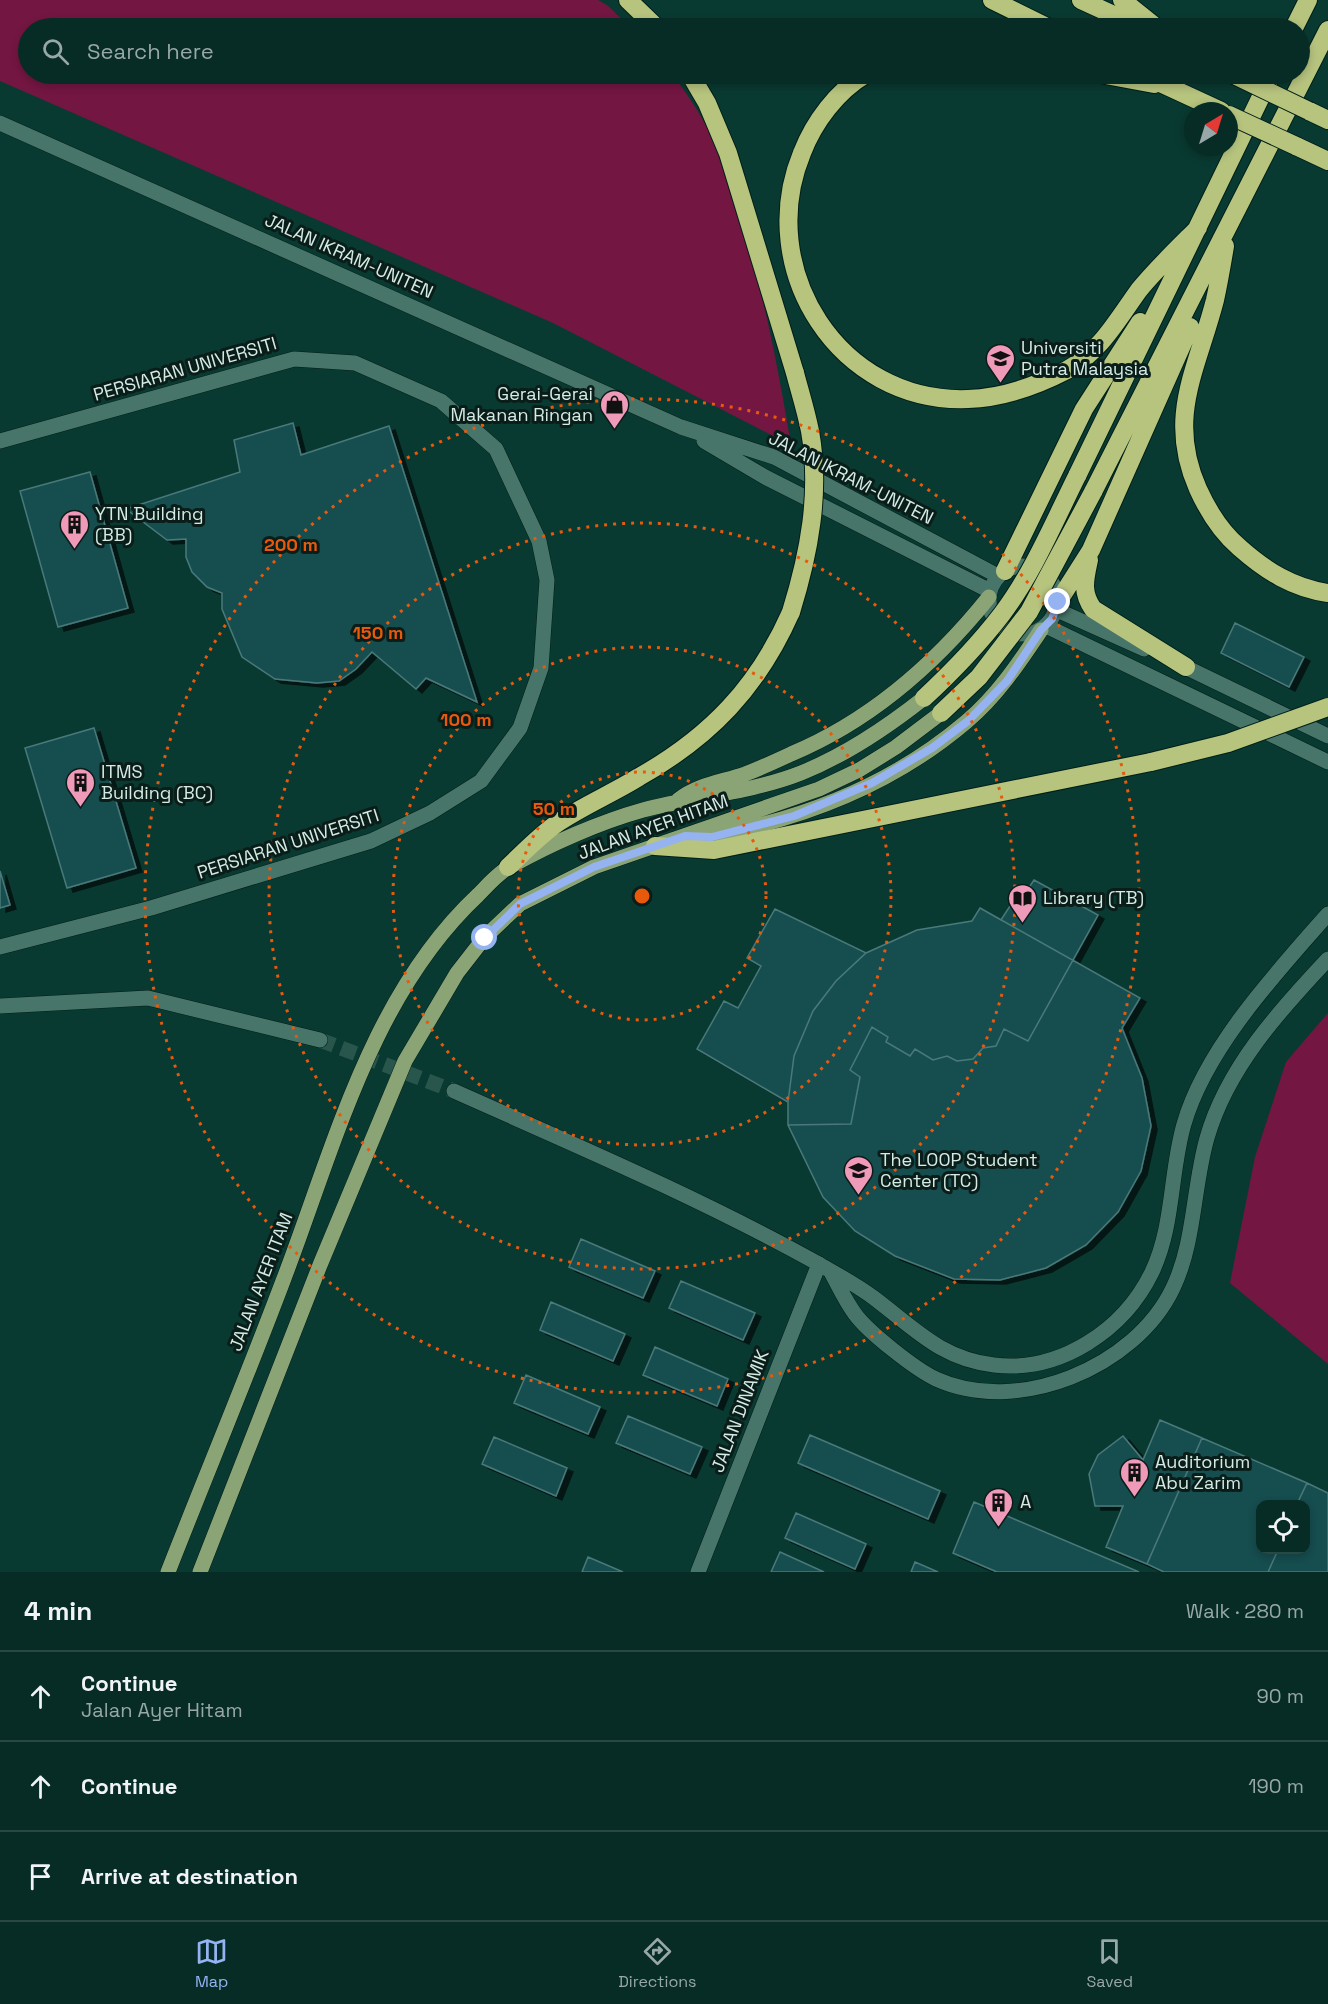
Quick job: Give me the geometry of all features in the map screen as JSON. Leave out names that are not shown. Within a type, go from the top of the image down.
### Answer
[{"type":"highway","points":[[628,0],[647,18]]},
{"type":"highway","points":[[992,0],[1029,18]]},
{"type":"highway","points":[[1081,0],[1120,18]]},
{"type":"highway","points":[[1122,0],[1144,18]]},
{"type":"highway","points":[[1299,18],[1305,4]]},
{"type":"highway","points":[[1310,65],[1328,30]]},
{"type":"highway","points":[[508,867],[557,823],[680,752],[721,718],[753,682],[775,648],[791,612],[805,567],[814,482],[810,432],[795,373],[728,153],[707,103],[696,84]]},
{"type":"highway","points":[[852,84],[811,129],[791,178],[787,223],[790,260],[805,301],[826,335],[858,364],[891,384],[928,395],[967,399],[1002,395],[1034,386],[1069,369],[1101,343],[1140,289],[1198,228]]},
{"type":"highway","points":[[1154,84],[1170,87]]},
{"type":"highway","points":[[1163,84],[1202,102]]},
{"type":"highway","points":[[1253,84],[1328,120]]},
{"type":"highway","points":[[924,698],[952,672],[1003,613],[1037,555],[1267,84]]},
{"type":"highway","points":[[940,713],[979,677],[1029,612],[1093,492],[1300,84]]},
{"type":"highway","points":[[1238,119],[1328,161]]},
{"type":"highway","points":[[1229,224],[1215,300],[1197,356],[1186,402],[1183,421],[1186,463],[1204,503],[1228,538],[1261,566],[1288,582],[1328,593]]},
{"type":"highway","points":[[1057,606],[1090,550],[1205,293],[1213,257]]},
{"type":"highway","points":[[1002,573],[1084,409],[1156,295],[1177,269]]},
{"type":"highway","points":[[1090,550],[1084,586],[1085,598],[1093,609],[1186,667]]},
{"type":"highway","points":[[655,846],[714,850],[1151,762],[1227,743],[1328,707]]},
{"type":"main road","points":[[673,803],[691,789],[744,774],[795,753],[838,730],[918,674],[966,624],[989,594]]},
{"type":"main road","points":[[685,836],[712,837],[794,816],[872,783],[932,748],[968,721],[1007,681],[1043,628]]},
{"type":"main road","name":"JALAN AYER HITAM","points":[[392,1007],[430,945],[461,911],[508,867],[607,822],[673,803],[751,788],[801,773],[841,754],[877,733],[924,698]]},
{"type":"main road","name":"JALAN AYER HITAM","points":[[200,1572],[320,1265],[405,1061],[457,973],[485,938],[520,904],[594,867],[819,789],[896,747],[940,713]]},
{"type":"main road","name":"JALAN AYER ITAM","points":[[168,1572],[282,1283],[359,1079],[392,1007]]},
{"type":"street","name":"JALAN IKRAM-UNITEN","points":[[0,123],[681,427],[774,457],[1002,573]]},
{"type":"street","name":"PERSIARAN UNIVERSITI","points":[[0,441],[294,359],[355,363],[441,401],[496,449],[538,541],[547,580],[541,668],[520,728],[481,781],[430,813],[371,842],[117,916],[0,947]]},
{"type":"street","name":"JALAN IKRAM-UNITEN","points":[[681,427],[765,477],[989,594]]},
{"type":"street","points":[[1025,566],[1045,574],[1056,591],[1057,606],[1043,628],[1020,635],[1010,632],[993,618],[989,594],[1002,573],[1025,566]]},
{"type":"street","points":[[1057,606],[1328,736]]},
{"type":"street","points":[[1043,628],[1328,762]]},
{"type":"street","points":[[454,1091],[728,1218],[825,1268],[873,1297],[903,1323],[946,1353],[994,1365],[1037,1364],[1073,1352],[1108,1330],[1133,1302],[1151,1274],[1164,1239],[1175,1163],[1184,1123],[1200,1083],[1228,1034],[1326,920]]},
{"type":"street","points":[[825,1268],[855,1314],[886,1344],[935,1379],[984,1392],[1041,1388],[1078,1376],[1119,1351],[1154,1316],[1172,1289],[1187,1245],[1208,1136],[1227,1090],[1253,1046],[1328,959]]},
{"type":"street","points":[[0,1006],[148,998],[320,1040]]},
{"type":"street","points":[[1175,1163],[1200,1169]]},
{"type":"street","name":"JALAN DINAMIK","points":[[698,1572],[825,1268]]},
{"type":"street","points":[[1133,1302],[1154,1316]]},
{"type":"shaded area","points":[[0,0],[598,0],[621,18],[18,18],[18,84],[680,84],[707,128],[736,204],[759,284],[777,365],[791,445],[553,323],[0,81]]},
{"type":"shaded area","points":[[1328,1013],[1328,1364],[1230,1283],[1255,1157],[1286,1062]]},
{"type":"building","points":[[293,423],[301,455],[389,426],[477,702],[426,678],[416,689],[372,652],[356,669],[339,681],[317,683],[275,679],[242,657],[222,609],[222,593],[207,587],[192,572],[186,557],[186,539],[167,540],[126,509],[240,472],[234,440]]},
{"type":"building","name":"YTN Building (BB)","points":[[90,472],[128,608],[58,627],[20,491]]},
{"type":"building","points":[[1235,623],[1304,657],[1289,687],[1221,653]]},
{"type":"building","name":"ITMS Building (BC)","points":[[94,728],[136,868],[67,888],[25,748]]},
{"type":"building","points":[[0,871],[10,905],[0,908]]},
{"type":"building","points":[[1034,880],[1098,915],[1028,1041],[1004,1029],[996,1046],[983,1048],[973,1059],[957,1061],[947,1056],[933,1060],[915,1049],[910,1056],[886,1042],[888,1037],[872,1027],[850,1070],[860,1077],[851,1124],[788,1125],[788,1102],[697,1049],[724,1001],[738,1008],[761,966],[747,958],[775,909],[866,953],[917,930],[972,921],[980,908],[1001,920],[1019,892],[1024,895]]},
{"type":"building","points":[[980,908],[1140,998],[1122,1028],[1142,1078],[1151,1126],[1141,1171],[1118,1212],[1086,1245],[1046,1268],[1000,1280],[954,1279],[895,1256],[855,1231],[823,1197],[788,1125],[788,1102],[794,1056],[813,1011],[836,981],[866,953],[917,930],[972,921]]},
{"type":"building","points":[[581,1239],[655,1271],[643,1298],[569,1267]]},
{"type":"building","points":[[681,1281],[755,1313],[743,1340],[669,1308]]},
{"type":"building","points":[[551,1302],[625,1334],[613,1361],[540,1330]]},
{"type":"building","points":[[655,1347],[728,1379],[717,1406],[643,1375]]},
{"type":"building","points":[[526,1375],[600,1407],[588,1434],[514,1403]]},
{"type":"building","points":[[628,1416],[702,1447],[690,1474],[616,1443]]},
{"type":"building","name":"Auditorium Abu Zarim","points":[[1160,1420],[1202,1438],[1147,1564],[1106,1547],[1123,1506],[1095,1506],[1089,1474],[1098,1455],[1123,1436],[1143,1460]]},
{"type":"building","points":[[810,1435],[940,1491],[928,1519],[798,1463]]},
{"type":"building","points":[[494,1437],[567,1468],[556,1496],[482,1464]]},
{"type":"building","points":[[1202,1438],[1307,1483],[1299,1500],[1256,1500],[1256,1554],[1276,1554],[1268,1572],[1164,1572],[1147,1564]]},
{"type":"building","points":[[1307,1483],[1328,1493],[1328,1572],[1268,1572],[1276,1554],[1310,1554],[1310,1500],[1299,1500]]},
{"type":"building","name":"A","points":[[974,1502],[1139,1572],[997,1572],[953,1553]]},
{"type":"building","points":[[796,1513],[866,1544],[855,1569],[785,1538]]},
{"type":"building","points":[[780,1552],[824,1572],[771,1572]]},
{"type":"building","points":[[588,1557],[623,1572],[582,1572]]},
{"type":"building","points":[[915,1562],[938,1572],[911,1572]]},
{"type":"tunnel","points":[[320,1040],[454,1091]]},
{"type":"place","name":"Universiti Putra Malaysia","points":[[1000,384]]},
{"type":"place","name":"Gerai-Gerai Makanan Ringan","points":[[614,430]]},
{"type":"place","name":"YTN Building (BB)","points":[[74,550]]},
{"type":"place","name":"ITMS Building (BC)","points":[[80,808]]},
{"type":"place","name":"Library (TB)","points":[[1022,924]]},
{"type":"place","name":"The LOOP Student Center (TC)","points":[[859,1196]]},
{"type":"place","name":"Auditorium Abu Zarim","points":[[1134,1498]]},
{"type":"place","name":"A","points":[[999,1528]]},
{"type":"route","points":[[485,938],[520,904],[594,867],[685,836],[712,837],[794,816],[872,783],[932,748],[968,721],[1007,681],[1041,630],[1052,619],[1058,602]]}]
